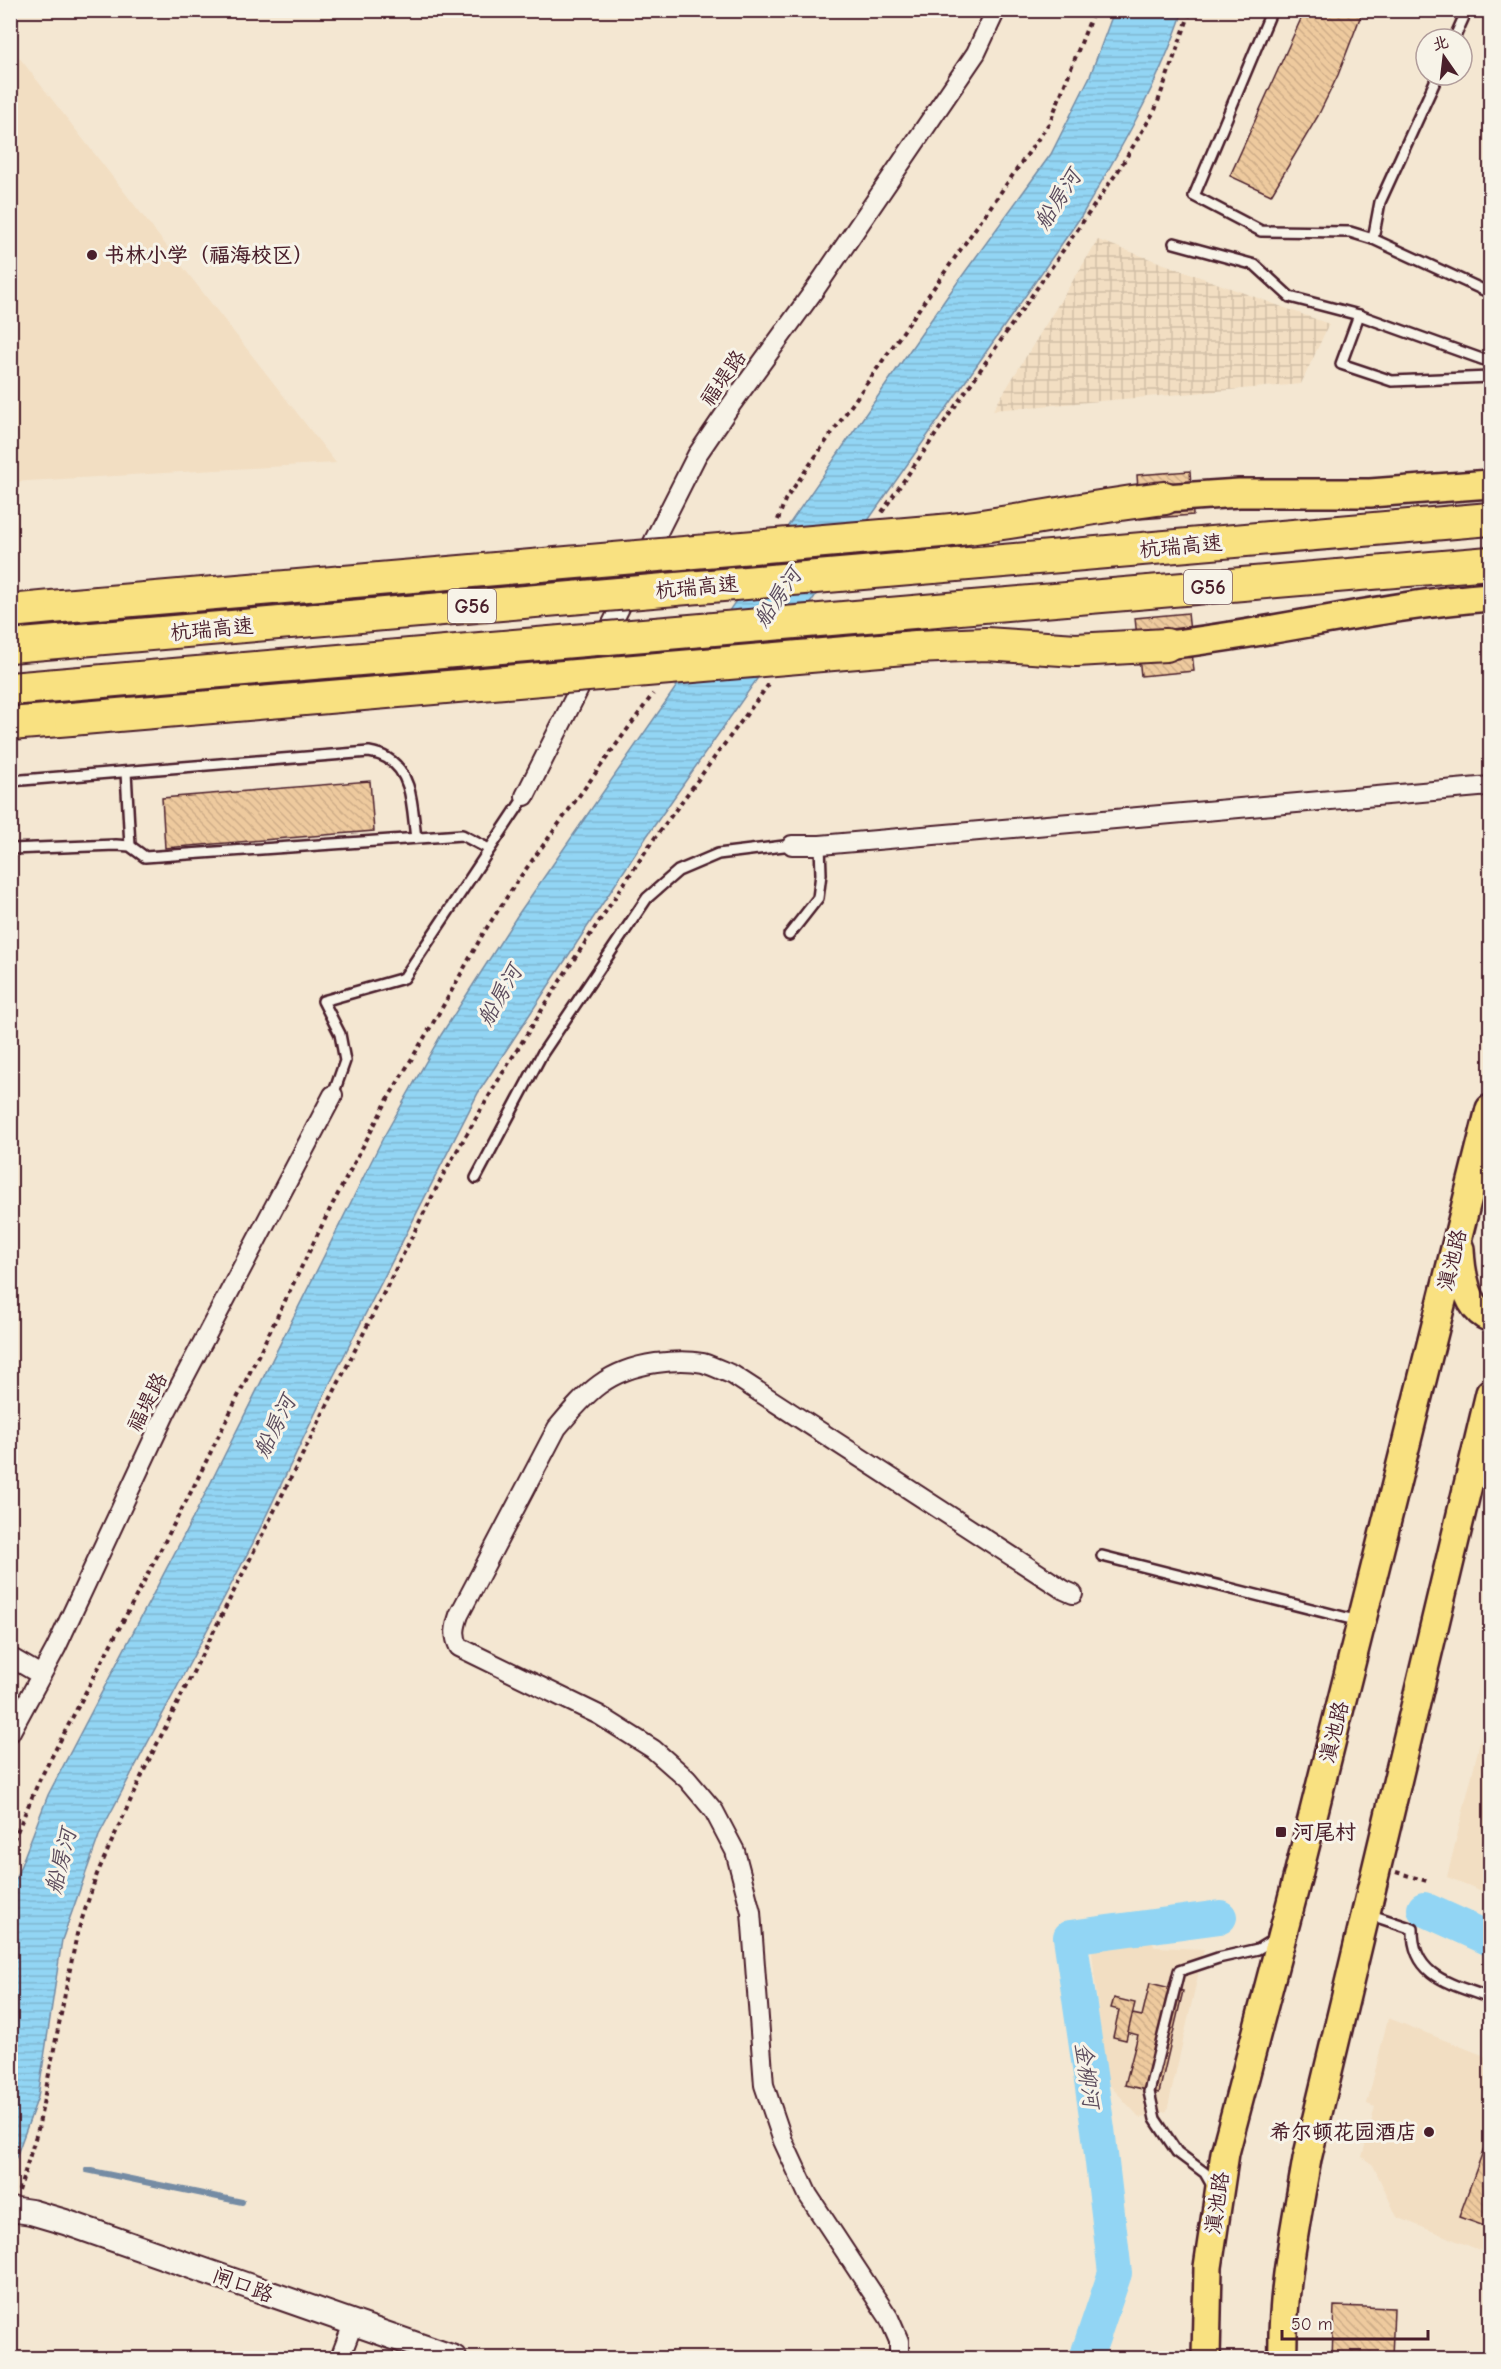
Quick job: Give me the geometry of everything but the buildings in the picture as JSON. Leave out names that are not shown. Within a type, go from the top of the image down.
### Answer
[{"type":"highway","points":[[10,611],[941,531],[1001,525],[1108,505],[1166,498]]},
{"type":"highway","name":"杭瑞高速","points":[[10,646],[1491,519]]},
{"type":"highway","name":"杭瑞高速","points":[[10,689],[1491,563]]},
{"type":"highway","points":[[10,724],[916,647],[986,644],[1076,650],[1167,645]]},
{"type":"main road","points":[[1166,498],[1239,494],[1370,493],[1491,484]]},
{"type":"main road","points":[[1167,645],[1245,635],[1389,608],[1491,597]]},
{"type":"main road","name":"滇池路","points":[[1206,2358],[1208,2267],[1225,2153],[1283,1933],[1491,1109]]},
{"type":"main road","points":[[1459,1233],[1464,1282],[1472,1301],[1485,1316],[1491,1318]]},
{"type":"main road","points":[[1283,2358],[1282,2339],[1293,2240],[1307,2159],[1491,1393]]},
{"type":"main road","points":[[1478,1442],[1491,1418]]},
{"type":"street","name":"福堤路","points":[[525,796],[697,455],[730,405],[816,288],[976,53],[996,10]]},
{"type":"street","points":[[792,845],[820,845],[1491,786]]},
{"type":"street","name":"福堤路","points":[[10,1733],[41,1675],[166,1412],[333,1095]]},
{"type":"street","points":[[899,2358],[899,2341],[890,2318],[808,2195],[783,2141],[764,2085],[751,1912],[735,1851],[714,1811],[687,1779],[653,1749],[599,1715],[459,1647],[454,1638],[455,1625],[557,1428],[578,1402],[608,1378],[634,1366],[670,1361],[701,1363],[733,1375],[1073,1594]]},
{"type":"street","points":[[10,1657],[41,1675]]},
{"type":"street","points":[[10,2229],[17,2206]]},
{"type":"street","name":"闸口路","points":[[17,2206],[454,2358]]},
{"type":"street","points":[[340,2358],[353,2324]]},
{"type":"lane","points":[[1272,10],[1194,196],[1261,231],[1350,232],[1373,239],[1491,293]]},
{"type":"lane","points":[[1459,27],[1467,10]]},
{"type":"lane","points":[[1373,239],[1380,202],[1432,87]]},
{"type":"lane","points":[[1174,243],[1255,265],[1290,297],[1359,315],[1491,362]]},
{"type":"lane","points":[[1359,315],[1341,364],[1392,381],[1491,377]]},
{"type":"lane","points":[[10,781],[369,752],[387,758],[404,773],[410,791],[416,838]]},
{"type":"lane","points":[[126,772],[130,846]]},
{"type":"lane","points":[[333,1095],[345,1061],[340,1034],[323,1000],[404,978],[525,796]]},
{"type":"lane","points":[[10,849],[130,846],[145,857],[462,835],[489,849]]},
{"type":"lane","points":[[476,1178],[542,1054],[647,898],[678,871],[718,854],[792,845]]},
{"type":"lane","points":[[789,935],[818,898],[820,845]]},
{"type":"lane","points":[[1102,1556],[1362,1622]]},
{"type":"lane","points":[[1366,1913],[1413,1929],[1413,1944],[1417,1957],[1424,1967],[1439,1979],[1491,1998]]},
{"type":"lane","points":[[1218,2197],[1205,2173],[1178,2152],[1155,2119],[1149,2092],[1157,2059],[1179,1971],[1218,1958],[1258,1949],[1283,1933]]},
{"type":"path","points":[[778,521],[785,500],[1050,122],[1094,10]]},
{"type":"path","points":[[10,1848],[39,1781],[194,1486],[330,1209],[389,1097],[495,915],[660,685]]},
{"type":"path","points":[[17,2206],[38,2129],[77,1934],[97,1874],[147,1764],[444,1173]]},
{"type":"path","points":[[1377,1866],[1430,1882]]},
{"type":"shaded area","name":"书林小学（福海校区）","points":[[11,47],[336,463],[11,482]]},
{"type":"shaded area","points":[[1098,240],[1329,324],[1301,384],[993,410]]},
{"type":"shaded area","points":[[1490,1701],[1490,1894],[1447,1877]]},
{"type":"shaded area","points":[[1150,1932],[1154,1947],[1204,1949],[1167,2111],[1140,2118],[1105,2080],[1091,1941]]},
{"type":"shaded area","name":"希尔顿花园酒店","points":[[1388,2018],[1490,2058],[1490,2274],[1481,2270],[1487,2253],[1397,2217],[1373,2165],[1362,2157],[1375,2107],[1367,2104]]},
{"type":"water","name":"船房河","points":[[1114,11],[1183,11],[1163,64],[1125,140],[1082,215],[647,836],[478,1093],[325,1393],[253,1543],[100,1833],[62,1940],[38,2097],[11,2171],[11,1891],[48,1795],[195,1514],[383,1138],[441,1035],[517,916],[949,294],[1051,154],[1090,76]]},
{"type":"waterway","name":"金柳河","points":[[1424,1909],[1490,1939]]},
{"type":"waterway","name":"金柳河","points":[[1086,2358],[1115,2273],[1098,2129],[1070,1937],[1220,1917]]},
{"type":"waterway","points":[[87,2170],[242,2202]]},
{"type":"place","name":"书林小学（福海校区）","points":[[92,255]]},
{"type":"place","name":"河尾村","points":[[1281,1832]]},
{"type":"place","name":"希尔顿花园酒店","points":[[1429,2132]]}]
